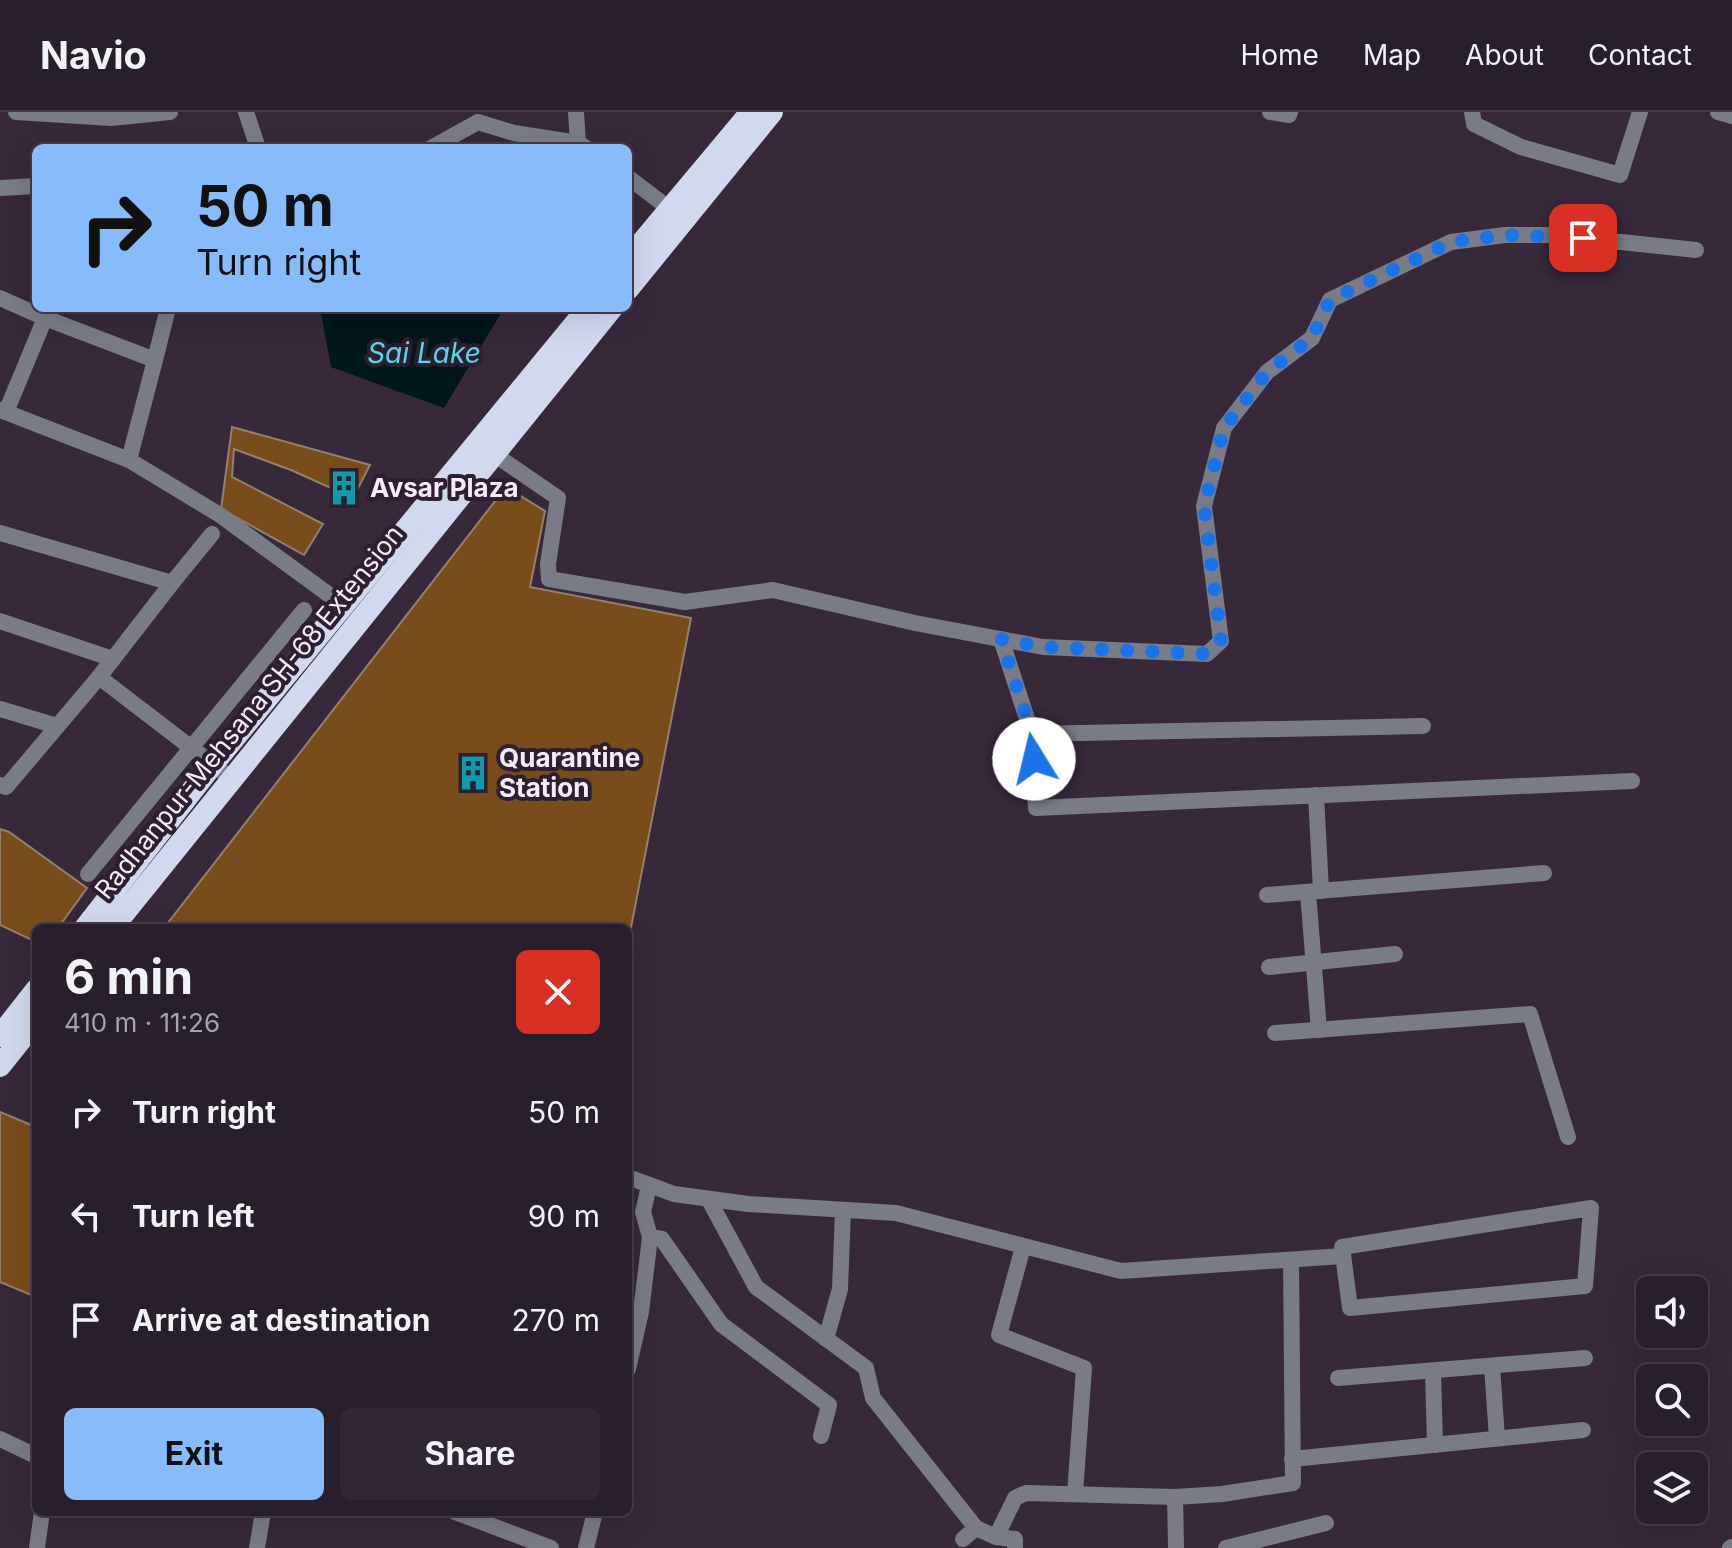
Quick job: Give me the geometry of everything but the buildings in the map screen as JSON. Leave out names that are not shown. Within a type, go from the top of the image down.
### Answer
[{"type":"highway","points":[[632,283],[751,112]]},
{"type":"highway","points":[[632,255],[677,215],[772,112]]},
{"type":"highway","points":[[88,924],[343,605],[486,448],[585,312]]},
{"type":"highway","name":"Radhanpur-Mehsana SH-68 Extension","points":[[115,924],[232,779],[486,448],[608,312]]},
{"type":"highway","points":[[0,1036],[32,995]]},
{"type":"highway","points":[[0,1066],[32,1026]]},
{"type":"street","points":[[16,112],[111,118],[170,112]]},
{"type":"street","points":[[246,112],[257,144]]},
{"type":"street","points":[[576,112],[582,144]]},
{"type":"street","points":[[1270,112],[1289,115],[1290,112]]},
{"type":"street","points":[[1472,112],[1474,124],[1521,147],[1620,175],[1640,112]]},
{"type":"street","points":[[1718,112],[1732,116]]},
{"type":"street","points":[[437,144],[475,117],[514,133],[576,144]]},
{"type":"street","points":[[632,180],[677,215]]},
{"type":"street","points":[[0,188],[32,186]]},
{"type":"street","points":[[486,448],[558,498],[548,564],[549,579],[685,602],[773,590],[915,623],[1043,647],[1207,654],[1221,641],[1204,506],[1224,428],[1267,372],[1312,338],[1330,300],[1451,242],[1505,235],[1555,235],[1696,250]]},
{"type":"street","points":[[0,298],[155,360]]},
{"type":"street","points":[[129,460],[167,312]]},
{"type":"street","points":[[45,318],[3,411],[129,460],[220,515],[343,605]]},
{"type":"street","points":[[0,533],[172,583]]},
{"type":"street","points":[[0,785],[6,787],[99,677],[212,534]]},
{"type":"street","points":[[88,874],[304,610]]},
{"type":"street","points":[[0,621],[113,659]]},
{"type":"street","points":[[1001,639],[1032,734],[1036,808],[1632,781]]},
{"type":"street","points":[[99,677],[232,779]]},
{"type":"street","points":[[0,709],[57,726]]},
{"type":"street","points":[[1032,734],[1423,726]]},
{"type":"street","points":[[1316,795],[1313,960],[1319,1030]]},
{"type":"street","points":[[1267,895],[1544,873]]},
{"type":"street","points":[[1269,967],[1313,960],[1395,954]]},
{"type":"street","points":[[1275,1033],[1530,1014],[1568,1137]]},
{"type":"street","points":[[632,1179],[674,1194],[709,1200],[896,1213],[1121,1271],[1343,1256]]},
{"type":"street","points":[[632,1351],[641,1312],[650,1237],[643,1212],[649,1186]]},
{"type":"street","points":[[709,1200],[756,1287],[866,1368],[873,1398],[970,1533],[1015,1539],[1015,1548]]},
{"type":"street","points":[[1591,1208],[1585,1286],[1350,1308],[1343,1256],[1342,1247],[1591,1208]]},
{"type":"street","points":[[826,1339],[840,1289],[843,1210]]},
{"type":"street","points":[[650,1237],[662,1239],[721,1324],[829,1405],[821,1436]]},
{"type":"street","points":[[1023,1247],[999,1335],[1084,1368],[1075,1494]]},
{"type":"street","points":[[996,1537],[1015,1498],[1026,1493],[1175,1497],[1222,1494],[1293,1483],[1291,1260]]},
{"type":"street","points":[[1338,1378],[1585,1358]]},
{"type":"street","points":[[1492,1366],[1497,1438]]},
{"type":"street","points":[[1433,1371],[1435,1445]]},
{"type":"street","points":[[1292,1459],[1583,1430]]},
{"type":"street","points":[[0,1439],[32,1454]]},
{"type":"street","points":[[1175,1497],[1176,1548]]},
{"type":"street","points":[[37,1548],[41,1516]]},
{"type":"street","points":[[257,1548],[262,1516]]},
{"type":"street","points":[[462,1516],[506,1540],[551,1548]]},
{"type":"street","points":[[586,1548],[594,1516]]},
{"type":"street","points":[[1226,1548],[1326,1523]]},
{"type":"water","name":"Sai Lake","points":[[321,312],[502,312],[444,408],[331,367]]},
{"type":"place","name":"Avsar Plaza","points":[[344,488]]},
{"type":"place","name":"Quarantine Station","points":[[473,773]]},
{"type":"route","points":[[1034,759],[1032,734],[1001,639],[1043,647],[1207,654],[1221,641],[1204,506],[1224,428],[1267,372],[1312,338],[1330,300],[1451,242],[1505,235],[1583,238]]}]
